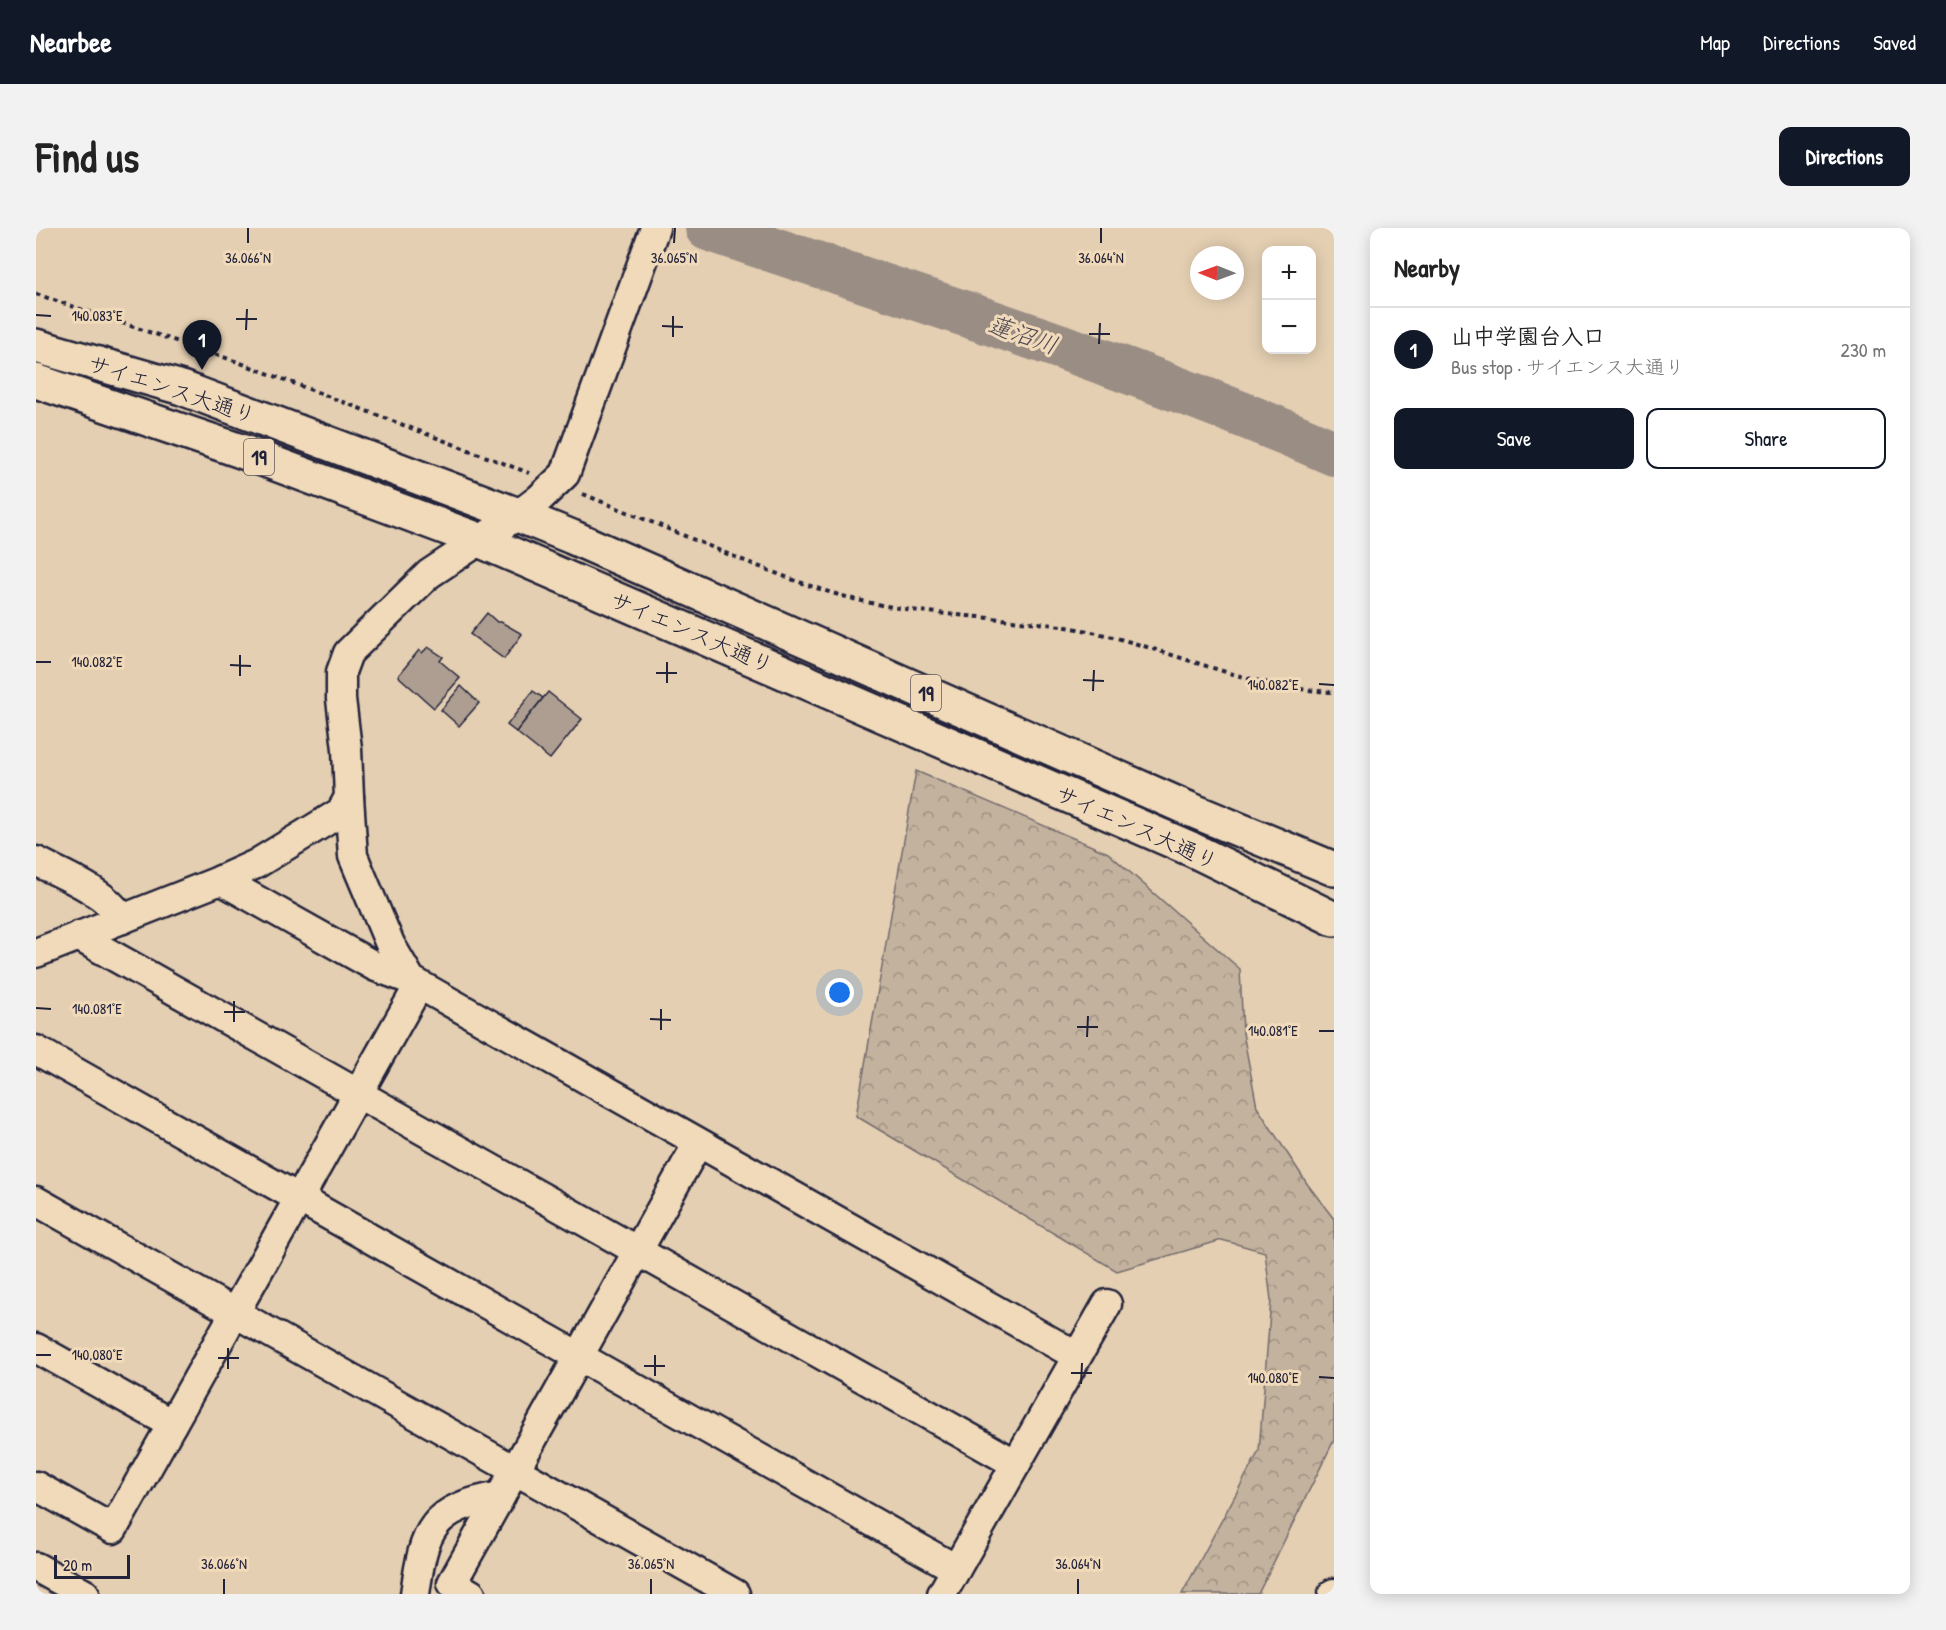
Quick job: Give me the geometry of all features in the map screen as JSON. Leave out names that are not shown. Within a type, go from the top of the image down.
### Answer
[{"type":"main road","name":"サイエンス大通り","points":[[36,346],[182,388],[518,515],[1178,804],[1334,869]]},
{"type":"main road","name":"サイエンス大通り","points":[[36,381],[242,451],[479,540],[1191,849],[1334,919]]},
{"type":"street","points":[[415,982],[390,944],[353,856],[341,672],[348,653],[429,574],[518,515],[557,484],[565,474],[655,230]]},
{"type":"street","points":[[36,953],[256,864],[341,812],[349,797]]},
{"type":"street","points":[[36,861],[96,892],[113,905],[123,919]]},
{"type":"street","points":[[221,880],[376,967],[415,982],[1077,1356]]},
{"type":"street","points":[[78,936],[1016,1464]]},
{"type":"street","points":[[36,1486],[113,1529],[358,1094],[415,982]]},
{"type":"street","points":[[36,1050],[956,1569]]},
{"type":"street","points":[[471,1594],[452,1583],[698,1143]]},
{"type":"street","points":[[36,1201],[735,1594]]},
{"type":"street","points":[[942,1594],[1107,1304]]},
{"type":"street","points":[[36,1348],[172,1424]]},
{"type":"street","points":[[415,1594],[421,1554],[428,1536],[441,1516],[476,1500],[501,1496]]},
{"type":"street","points":[[36,1567],[85,1594]]},
{"type":"path","points":[[36,294],[238,362],[557,484],[817,589],[875,604],[947,615],[1017,620],[1101,634],[1262,682],[1310,691],[1334,692]]},
{"type":"green space","points":[[916,771],[1108,853],[1240,969],[1243,1033],[1257,1107],[1308,1185],[1334,1219],[1334,1440],[1258,1594],[1182,1594],[1259,1451],[1271,1300],[1265,1252],[1222,1240],[1117,1271],[856,1116]]},
{"type":"building","points":[[487,613],[497,622],[522,634],[504,659],[470,634]]},
{"type":"building","points":[[428,647],[443,657],[440,661],[460,678],[434,708],[398,676],[419,650],[422,653]]},
{"type":"building","points":[[461,686],[479,703],[459,726],[441,710]]},
{"type":"building","points":[[533,691],[543,698],[516,732],[507,725]]},
{"type":"building","points":[[548,692],[582,719],[550,759],[516,732]]},
{"type":"waterway","name":"蓮沼川","points":[[708,228],[1102,361],[1334,453]]},
{"type":"place","name":"山中学園台入口","points":[[202,370]]}]
